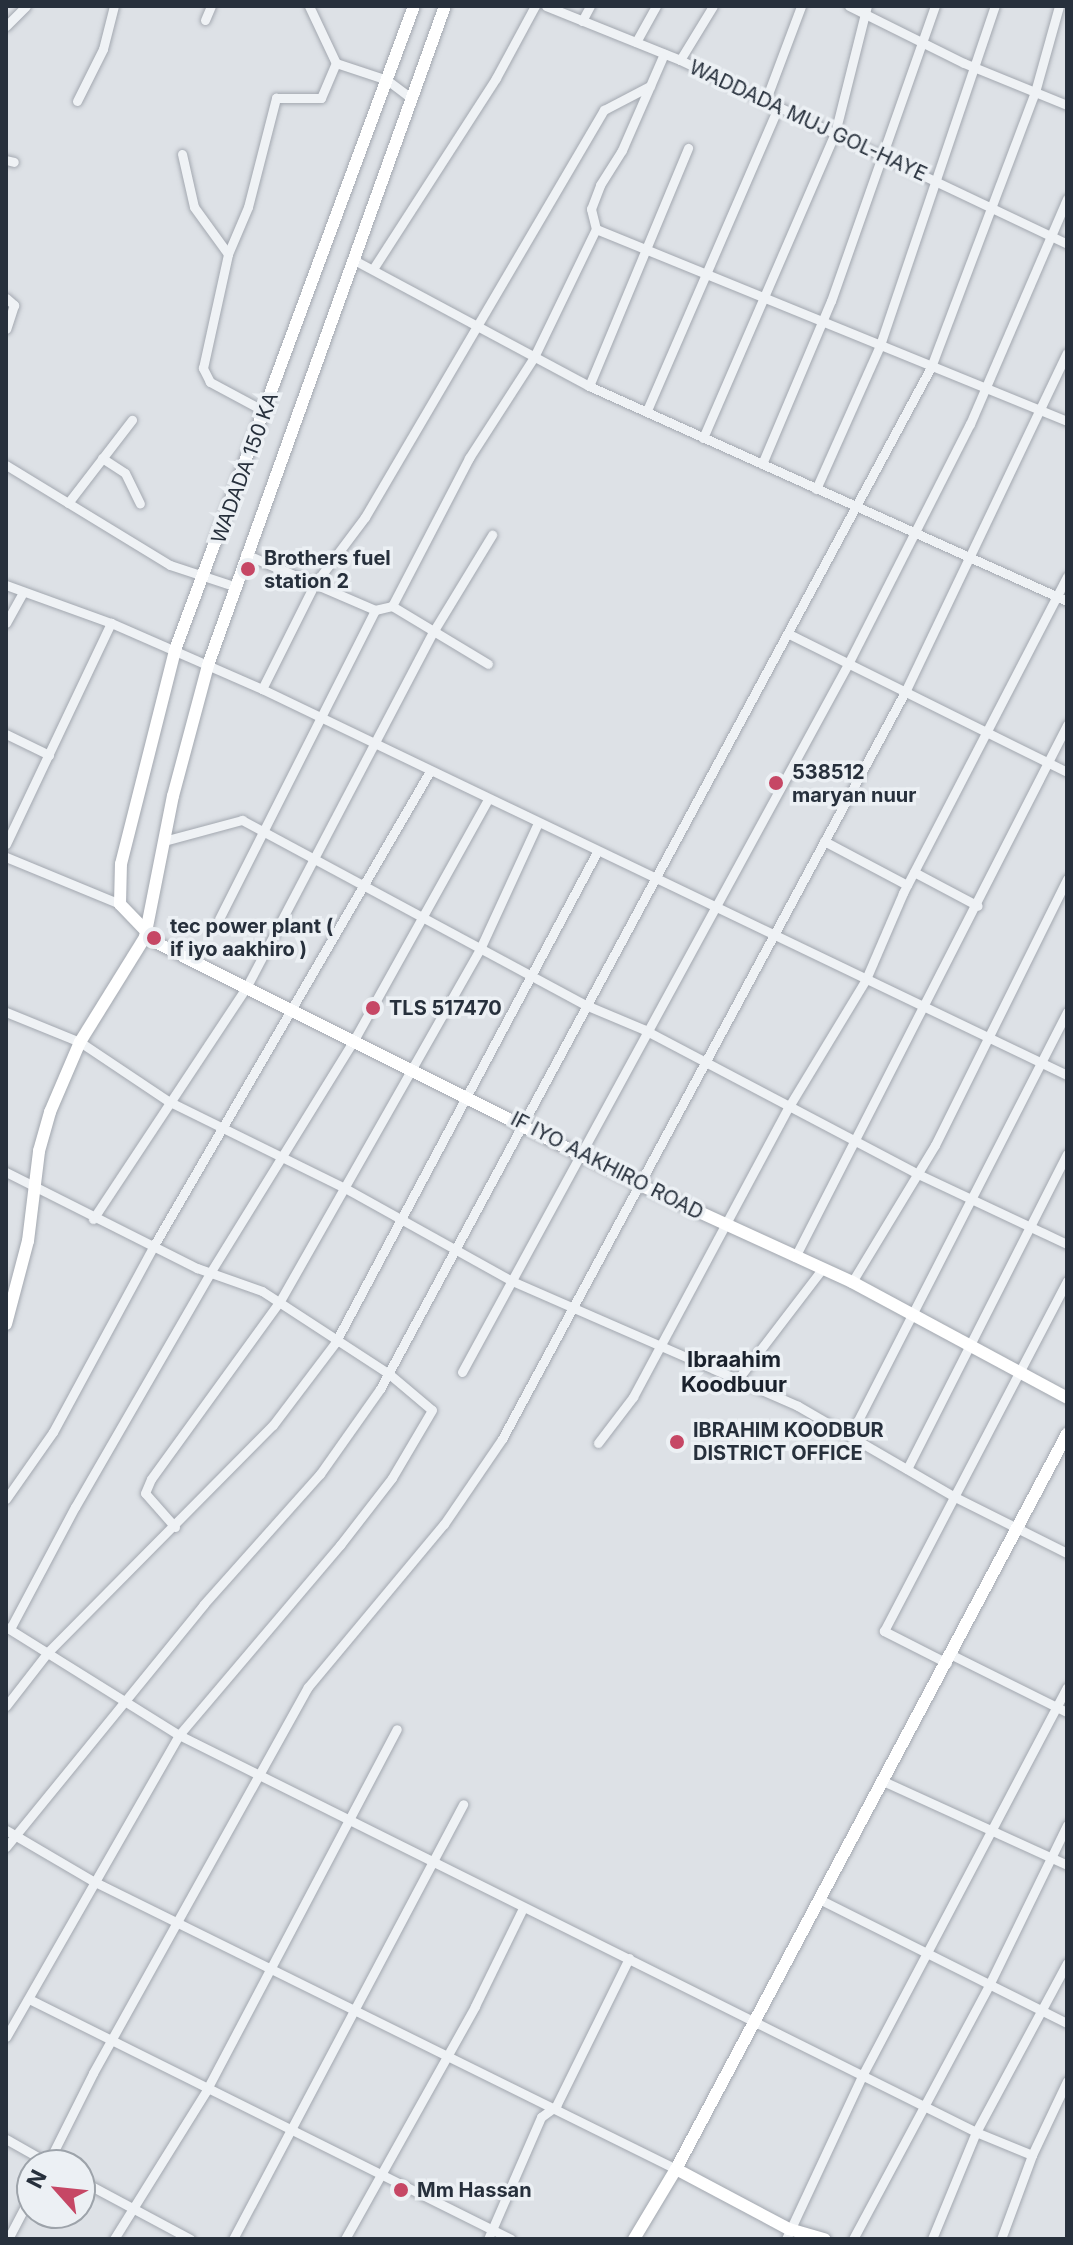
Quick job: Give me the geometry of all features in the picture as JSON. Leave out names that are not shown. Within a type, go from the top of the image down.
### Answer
[{"type":"street","points":[[6,26],[26,6]]},
{"type":"street","points":[[77,101],[103,49],[114,6]]},
{"type":"street","points":[[205,20],[211,6]]},
{"type":"street","points":[[309,6],[336,63],[387,80],[412,99]]},
{"type":"street","name":"WADADA 150 KA","points":[[120,904],[129,822],[175,650],[206,576],[414,6]]},
{"type":"street","name":"WADADA 150 KA","points":[[6,1324],[28,1241],[33,1189],[50,1112],[80,1042],[145,934],[164,841],[208,665],[245,554],[445,6]]},
{"type":"street","points":[[373,269],[496,78],[535,6]]},
{"type":"street","name":"WADDADA MUJ GOL-HAYE","points":[[546,6],[680,60],[1067,244]]},
{"type":"street","points":[[582,21],[590,6]]},
{"type":"street","points":[[636,42],[656,6]]},
{"type":"street","points":[[680,60],[713,6]]},
{"type":"street","points":[[765,102],[801,6]]},
{"type":"street","points":[[849,6],[865,10],[974,67],[1067,105]]},
{"type":"street","points":[[762,464],[821,320],[935,6]]},
{"type":"street","points":[[816,489],[880,345],[939,183],[995,6]]},
{"type":"street","points":[[6,1847],[124,1703],[320,1474],[388,1373],[522,1123],[658,881],[931,367],[1035,92],[1059,6]]},
{"type":"street","points":[[703,438],[835,133],[865,10]]},
{"type":"street","points":[[392,606],[469,458],[534,357],[596,229],[591,209],[600,185],[664,54]]},
{"type":"street","points":[[266,412],[210,382],[204,374],[228,254],[248,207],[276,98],[321,98],[336,63]]},
{"type":"street","points":[[262,689],[314,585],[365,517],[604,110],[650,86]]},
{"type":"street","points":[[648,408],[778,108]]},
{"type":"street","points":[[589,386],[688,148]]},
{"type":"street","points":[[182,154],[194,207],[228,254]]},
{"type":"street","points":[[462,1372],[645,1030],[848,664],[985,391],[1049,235],[1067,199]]},
{"type":"street","points":[[596,229],[765,296],[985,391],[1067,421]]},
{"type":"street","points":[[354,260],[589,386],[648,408],[703,438],[857,510],[1062,599]]},
{"type":"street","points":[[6,298],[14,305],[6,329]]},
{"type":"street","points":[[56,2149],[110,2042],[308,1687],[444,1524],[502,1439],[571,1305],[906,690],[1067,353]]},
{"type":"street","points":[[68,503],[132,420]]},
{"type":"street","points":[[102,458],[125,473],[140,504]]},
{"type":"street","points":[[6,465],[170,565],[234,586]]},
{"type":"street","points":[[93,1219],[168,1101],[247,986],[433,632],[492,535]]},
{"type":"street","points":[[245,554],[375,610],[392,606],[488,664]]},
{"type":"street","points":[[598,1443],[633,1397],[788,1108],[866,979],[907,885],[1062,599],[1067,577]]},
{"type":"street","points":[[6,585],[111,623],[262,689],[1067,1075]]},
{"type":"street","points":[[6,623],[23,592]]},
{"type":"street","points":[[219,919],[375,610]]},
{"type":"street","points":[[6,844],[111,623]]},
{"type":"street","points":[[789,634],[1067,772]]},
{"type":"street","points":[[795,1257],[852,1141],[978,906],[1067,725]]},
{"type":"street","points":[[6,734],[49,755]]},
{"type":"street","points":[[6,1499],[53,1432],[153,1247],[430,771]]},
{"type":"street","points":[[488,799],[354,1040],[210,1273],[8,1628],[179,1735],[522,1910],[756,2020],[976,2132],[1032,2155]]},
{"type":"street","points":[[164,841],[242,820],[588,1006],[645,1030],[852,1141],[1067,1244]]},
{"type":"street","points":[[175,1527],[145,1493],[166,1453],[280,1301],[480,949],[538,823]]},
{"type":"street","points":[[824,841],[907,885]]},
{"type":"street","points":[[6,1706],[48,1652],[273,1425],[335,1343],[467,1096],[535,977],[597,852]]},
{"type":"street","points":[[6,857],[120,904],[145,934]]},
{"type":"street","points":[[914,872],[978,906]]},
{"type":"street","points":[[852,1282],[918,1174],[1067,879]]},
{"type":"street","name":"IF IYO AAKHIRO ROAD","points":[[145,934],[638,1184],[852,1282],[1067,1398]]},
{"type":"street","points":[[6,1012],[80,1042],[168,1101],[345,1188],[512,1281],[738,1379],[851,1434],[953,1496],[1067,1553]]},
{"type":"street","points":[[851,1434],[1067,1012]]},
{"type":"street","points":[[907,1469],[1067,1154]]},
{"type":"street","points":[[6,1172],[93,1219],[210,1273],[280,1301],[335,1343],[388,1373],[428,1402],[431,1419],[340,1545],[179,1735],[6,2037]]},
{"type":"street","points":[[738,1379],[822,1269]]},
{"type":"street","points":[[1067,1281],[1022,1374],[953,1496],[884,1631],[1067,1712]]},
{"type":"street","points":[[634,2239],[676,2169],[1067,1434]]},
{"type":"street","points":[[787,2234],[863,2074],[930,1953],[1067,1687]]},
{"type":"street","points":[[114,2239],[206,2091],[397,1729]]},
{"type":"street","points":[[883,1781],[991,1833],[1067,1865]]},
{"type":"street","points":[[233,2239],[434,1866],[463,1804]]},
{"type":"street","points":[[853,2239],[990,1983],[1067,1825]]},
{"type":"street","points":[[6,1830],[93,1881],[272,1968],[445,2059],[556,2106],[676,2169],[787,2234],[825,2239]]},
{"type":"street","points":[[819,1899],[1067,2023]]},
{"type":"street","points":[[345,2239],[445,2059],[522,1910]]},
{"type":"street","points":[[490,2234],[541,2117],[556,2106],[629,1958]]},
{"type":"street","points":[[932,2239],[976,2132],[1067,1963]]},
{"type":"street","points":[[29,1999],[490,2234],[511,2239]]},
{"type":"street","points":[[1001,2239],[1032,2155],[1067,2081]]},
{"type":"street","points":[[96,2189],[190,2239]]},
{"type":"place","name":"Brothers fuel station 2","points":[[248,569]]},
{"type":"place","name":"538512 maryan nuur","points":[[776,783]]},
{"type":"place","name":"tec power plant ( if iyo aakhiro )","points":[[154,938]]},
{"type":"place","name":"TLS 517470","points":[[373,1008]]},
{"type":"place","name":"IBRAHIM KOODBUR DISTRICT OFFICE","points":[[677,1442]]},
{"type":"place","name":"Mm Hassan","points":[[401,2190]]},
{"type":"district","name":"Ibraahim Koodbuur","points":[[734,1372]]}]
